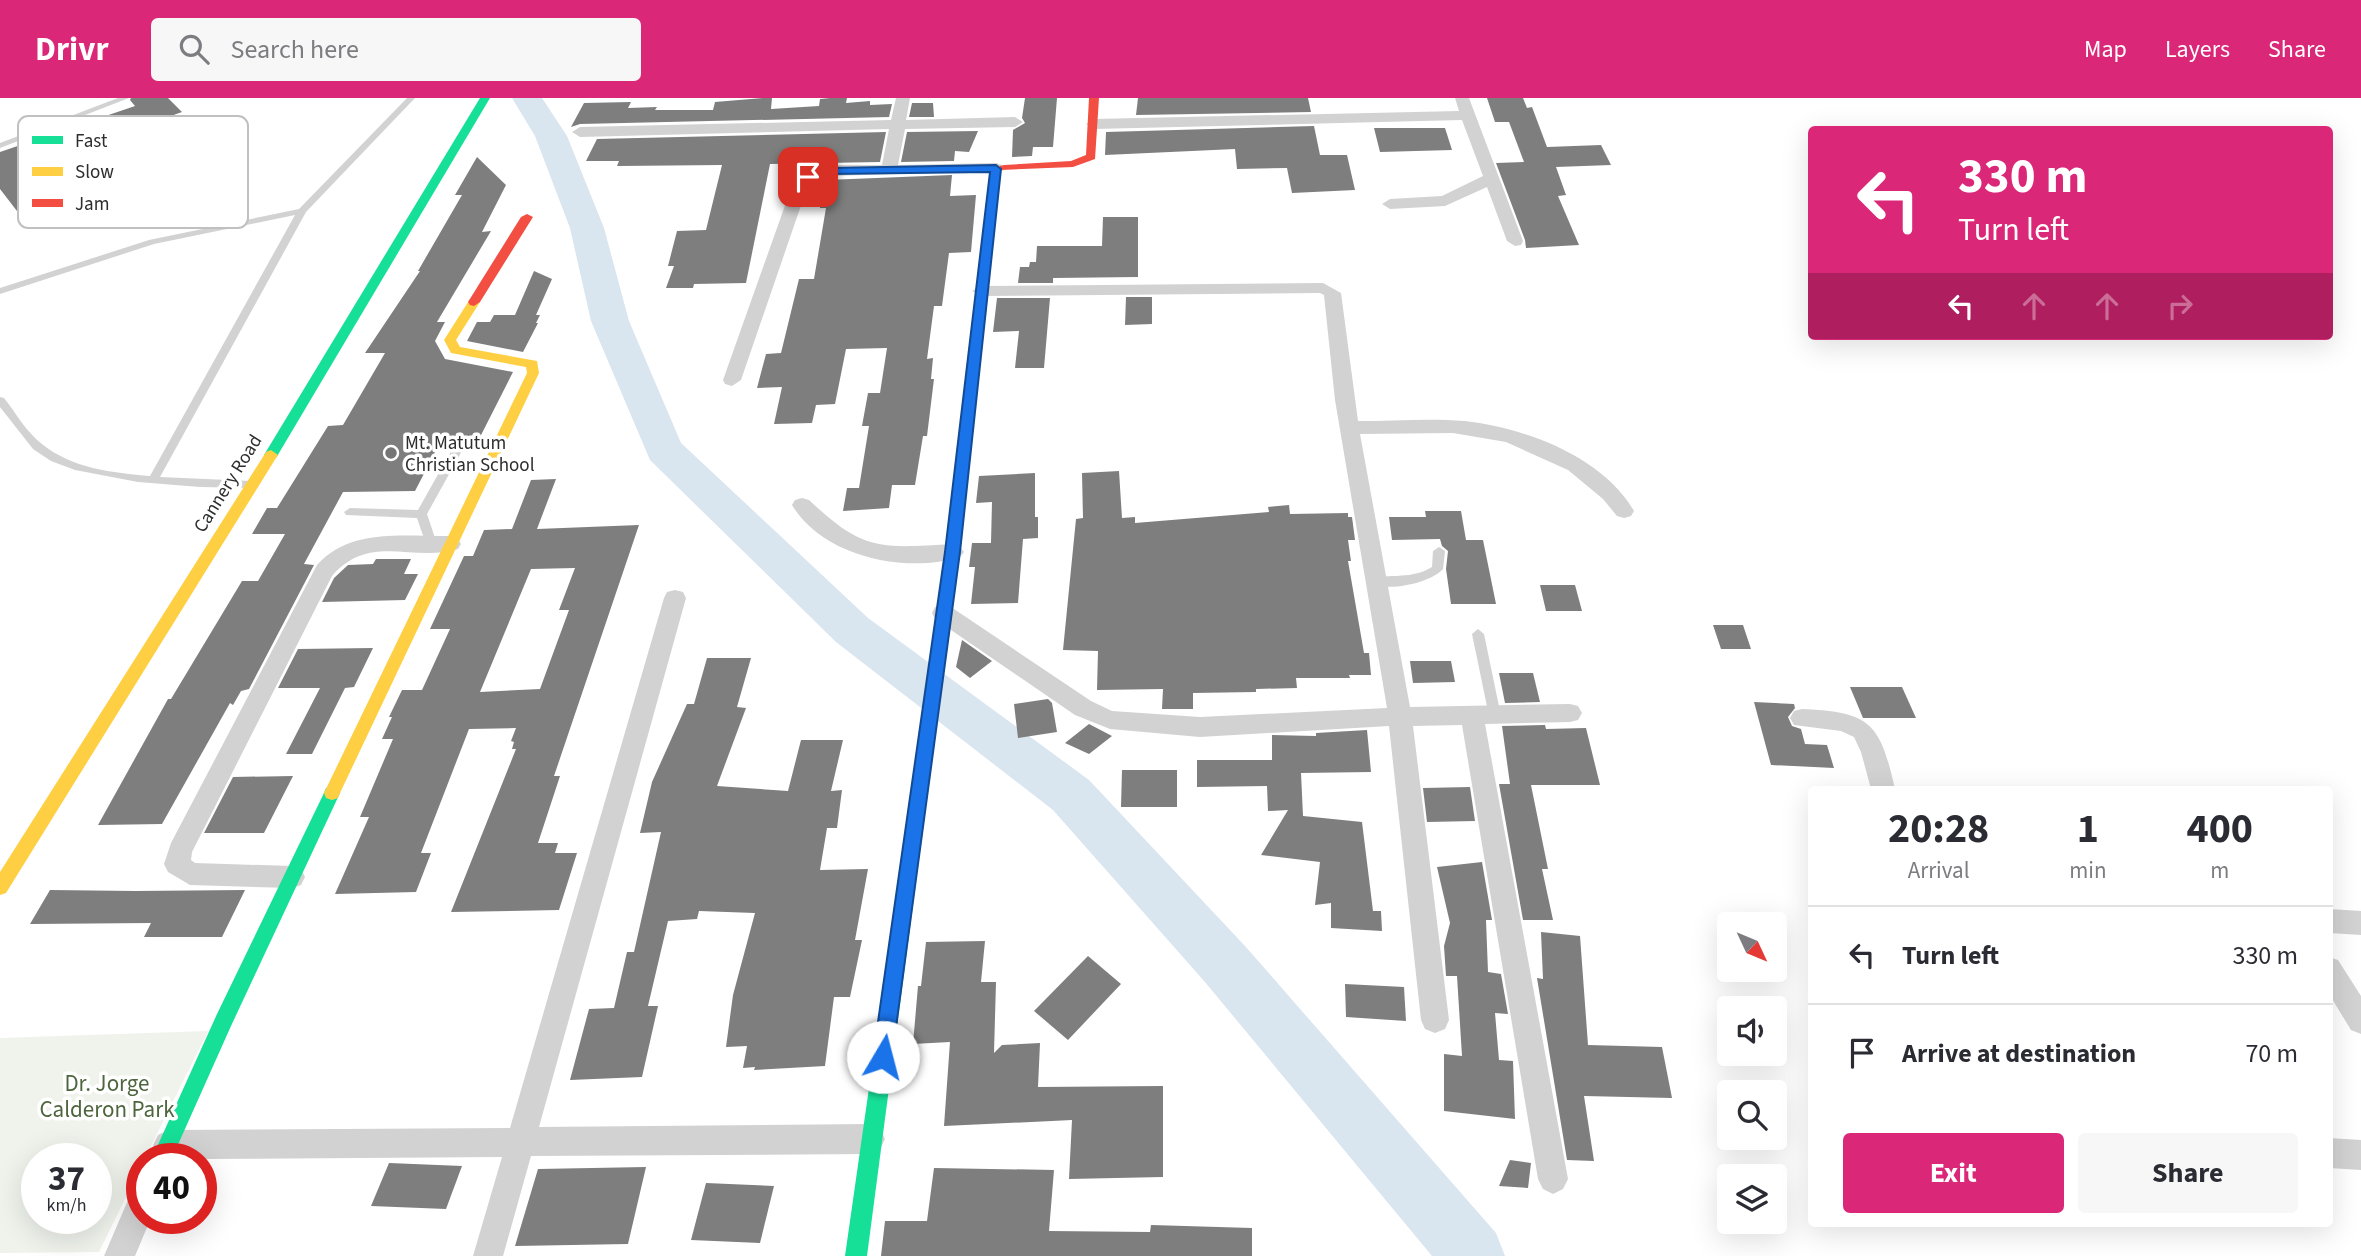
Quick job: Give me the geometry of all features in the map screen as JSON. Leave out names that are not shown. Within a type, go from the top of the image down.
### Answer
[{"type":"street","name":"Cannery Road","points":[[0,887],[331,358],[437,174],[485,98]]},
{"type":"street","points":[[889,172],[903,98]]},
{"type":"street","points":[[732,380],[801,183],[808,177],[829,171],[996,169],[1084,161],[1091,157],[1094,98]]},
{"type":"street","points":[[1462,98],[1515,241]]},
{"type":"street","points":[[1094,124],[1468,115]]},
{"type":"street","points":[[580,132],[1015,122]]},
{"type":"street","points":[[856,1256],[870,1139],[911,866],[953,552],[996,169]]},
{"type":"street","points":[[1390,204],[1445,201],[1492,178]]},
{"type":"street","points":[[169,1143],[441,544],[534,367],[527,362],[454,350],[450,340],[527,217]]},
{"type":"street","points":[[981,291],[1328,289],[1332,293],[1350,428],[1400,718],[1435,1020]]},
{"type":"street","points":[[1350,428],[1438,427],[1469,429],[1511,438],[1555,456],[1598,480],[1624,511]]},
{"type":"street","points":[[802,505],[828,532],[862,550],[903,555],[953,552]]},
{"type":"street","points":[[292,877],[190,874],[177,864],[180,851],[316,584],[329,565],[349,550],[362,545],[441,544]]},
{"type":"street","points":[[488,1256],[675,598]]},
{"type":"street","points":[[943,613],[1083,709],[1110,720],[1200,726],[1570,713]]},
{"type":"street","points":[[1483,716],[1553,1179]]},
{"type":"street","points":[[1802,718],[1841,719],[1862,729],[1871,741],[1882,786]]},
{"type":"street","points":[[2333,921],[2361,923]]},
{"type":"street","points":[[2334,983],[2361,1021]]},
{"type":"street","points":[[217,1151],[519,1143],[870,1139]]},
{"type":"street","points":[[2333,1153],[2361,1155]]},
{"type":"street","points":[[119,1256],[129,1234]]},
{"type":"lane","points":[[78,116],[125,98]]},
{"type":"lane","points":[[154,478],[302,211],[411,98]]},
{"type":"lane","points":[[0,146],[18,139]]},
{"type":"lane","points":[[248,222],[302,211]]},
{"type":"lane","points":[[0,291],[152,242],[220,228]]},
{"type":"lane","points":[[0,400],[38,447],[59,461],[112,475],[251,485]]},
{"type":"lane","points":[[421,514],[458,449]]},
{"type":"lane","points":[[350,512],[421,514]]},
{"type":"lane","points":[[421,514],[441,544]]},
{"type":"lane","points":[[1376,581],[1413,581],[1429,576],[1437,569],[1439,551]]},
{"type":"lane","points":[[1478,634],[1483,716]]},
{"type":"green space","name":"Dr. Jorge Calderon Park","points":[[208,1031],[152,1143],[126,1143],[126,1197],[112,1225],[112,1143],[21,1143],[21,1234],[108,1234],[99,1252],[0,1253],[0,1038]]},
{"type":"building","points":[[168,98],[182,112],[171,116],[106,116],[135,106],[130,100]]},
{"type":"building","points":[[772,98],[771,109],[819,106],[820,99],[830,98],[847,98],[846,103],[870,101],[870,105],[892,104],[889,117],[580,124],[571,127],[584,103],[631,102],[628,108],[713,110],[715,102]]},
{"type":"building","points":[[1025,98],[1057,98],[1053,147],[1033,147],[1032,156],[1012,157],[1013,130],[1025,123],[1022,118]]},
{"type":"building","points":[[1138,98],[1308,98],[1311,112],[1136,115]]},
{"type":"building","points":[[1487,98],[1523,98],[1527,108],[1532,107],[1547,147],[1601,145],[1611,165],[1556,167],[1566,195],[1558,196],[1579,245],[1526,248],[1496,163],[1524,162],[1509,122],[1495,122]]},
{"type":"building","points":[[912,103],[933,103],[934,117],[909,117]]},
{"type":"building","points":[[1314,126],[1320,155],[1347,155],[1355,190],[1292,193],[1287,168],[1237,169],[1235,149],[1105,155],[1106,132]]},
{"type":"building","points":[[1374,128],[1445,128],[1452,150],[1380,152]]},
{"type":"building","points":[[978,131],[969,152],[955,151],[954,161],[901,162],[907,132]]},
{"type":"building","points":[[886,132],[880,162],[770,164],[746,283],[694,284],[693,288],[666,288],[674,266],[668,266],[677,231],[706,230],[722,165],[617,166],[619,161],[586,161],[597,139]]},
{"type":"building","points":[[18,146],[18,212],[0,189],[0,152]]},
{"type":"building","points":[[477,157],[506,185],[482,232],[491,231],[437,322],[445,322],[435,341],[445,359],[513,372],[478,441],[441,441],[415,491],[343,492],[304,564],[314,565],[249,689],[241,691],[233,705],[230,703],[162,824],[98,825],[168,699],[171,699],[242,581],[258,581],[285,534],[252,534],[267,508],[277,508],[328,426],[343,425],[385,353],[365,353],[420,271],[462,195],[455,195]]},
{"type":"building","points":[[952,175],[950,196],[976,195],[971,252],[949,253],[942,306],[934,306],[927,359],[933,358],[931,379],[934,379],[927,436],[923,436],[915,485],[892,485],[889,508],[843,511],[847,488],[859,488],[869,426],[862,426],[868,393],[880,393],[887,348],[846,349],[835,404],[816,405],[812,423],[774,424],[782,387],[757,388],[766,354],[781,353],[799,279],[814,279],[826,208],[820,208],[826,180]]},
{"type":"building","points":[[1103,217],[1138,217],[1138,277],[1053,278],[1053,283],[1018,283],[1020,267],[1029,267],[1030,262],[1036,262],[1037,246],[1102,246]]},
{"type":"building","points":[[534,271],[552,279],[536,315],[540,315],[538,323],[523,352],[467,341],[477,322],[490,322],[494,315],[515,315]]},
{"type":"building","points":[[1126,297],[1152,297],[1152,324],[1125,325]]},
{"type":"building","points":[[997,298],[1050,298],[1044,368],[1015,368],[1019,331],[993,332]]},
{"type":"building","points":[[1119,471],[1122,518],[1135,517],[1135,523],[1269,512],[1268,507],[1289,505],[1290,514],[1348,513],[1348,517],[1352,517],[1355,540],[1348,540],[1351,561],[1348,561],[1364,653],[1369,653],[1371,675],[1349,675],[1350,678],[1296,678],[1297,688],[1193,693],[1193,709],[1162,709],[1163,689],[1097,690],[1098,651],[1063,650],[1076,519],[1083,518],[1082,473]]},
{"type":"building","points":[[1035,473],[1038,538],[1023,539],[1018,603],[971,604],[975,567],[969,567],[972,543],[991,543],[992,502],[976,503],[979,476]]},
{"type":"building","points":[[556,479],[537,529],[639,525],[554,776],[560,776],[538,843],[558,843],[555,853],[577,853],[559,910],[451,912],[516,749],[512,749],[514,742],[511,741],[516,728],[469,729],[421,853],[431,853],[416,892],[335,894],[369,817],[360,817],[393,739],[382,739],[392,717],[389,717],[402,690],[422,690],[450,629],[430,629],[464,556],[473,556],[484,530],[512,529],[531,480]],"holes":[[[575,568],[559,610],[569,610],[540,689],[480,692],[531,569]]]},
{"type":"building","points":[[1425,511],[1461,511],[1466,540],[1483,540],[1496,604],[1451,604],[1446,569],[1448,551],[1442,546],[1440,539],[1392,540],[1389,517],[1426,517]]},
{"type":"building","points":[[376,559],[411,559],[404,574],[418,574],[405,600],[322,602],[334,578],[348,565],[373,564]]},
{"type":"building","points":[[1540,585],[1575,585],[1582,611],[1546,611]]},
{"type":"building","points":[[1713,625],[1743,625],[1751,649],[1721,649]]},
{"type":"building","points":[[962,640],[992,661],[970,678],[956,667]]},
{"type":"building","points":[[373,648],[354,687],[345,688],[312,754],[286,754],[320,688],[278,688],[298,649]]},
{"type":"building","points":[[707,658],[751,658],[737,707],[746,708],[717,786],[788,791],[801,740],[843,740],[831,791],[842,790],[837,828],[827,828],[820,870],[868,869],[855,940],[862,940],[850,997],[834,997],[825,1066],[754,1070],[755,1067],[743,1068],[747,1046],[726,1047],[733,995],[755,913],[699,911],[697,919],[668,921],[648,1006],[658,1006],[642,1077],[570,1080],[589,1009],[614,1008],[627,952],[634,952],[661,832],[640,833],[652,782],[687,704],[694,704]]},
{"type":"building","points":[[1410,661],[1451,661],[1455,682],[1413,683]]},
{"type":"building","points":[[1499,673],[1533,673],[1540,702],[1505,703]]},
{"type":"building","points":[[1850,687],[1902,687],[1916,718],[1863,718]]},
{"type":"building","points":[[1048,699],[1052,703],[1057,732],[1018,738],[1014,704]]},
{"type":"building","points":[[1754,702],[1794,704],[1795,708],[1788,717],[1792,726],[1801,729],[1805,744],[1827,745],[1834,768],[1771,765]]},
{"type":"building","points":[[1089,724],[1112,736],[1089,754],[1065,743]]},
{"type":"building","points":[[1545,725],[1546,729],[1586,728],[1600,785],[1531,785],[1548,869],[1542,869],[1553,920],[1523,920],[1499,784],[1510,784],[1502,726]]},
{"type":"building","points":[[1367,730],[1371,772],[1301,773],[1303,816],[1362,822],[1373,911],[1381,911],[1382,931],[1331,928],[1331,903],[1315,905],[1320,862],[1261,855],[1288,810],[1268,811],[1267,786],[1197,787],[1197,760],[1272,760],[1272,735],[1316,736],[1316,733]]},
{"type":"building","points":[[1122,770],[1177,770],[1177,807],[1121,807]]},
{"type":"building","points":[[293,776],[264,833],[204,833],[233,777]]},
{"type":"building","points":[[1470,787],[1475,821],[1427,822],[1423,788]]},
{"type":"building","points":[[1482,862],[1492,920],[1486,920],[1488,972],[1501,974],[1508,1014],[1495,1013],[1499,1060],[1513,1061],[1515,1119],[1444,1111],[1444,1054],[1462,1056],[1457,976],[1446,976],[1444,946],[1450,923],[1437,867]]},
{"type":"building","points":[[50,890],[245,890],[222,937],[144,937],[151,923],[30,924]]},
{"type":"building","points":[[1541,932],[1580,936],[1588,1045],[1662,1047],[1672,1098],[1584,1096],[1594,1161],[1567,1160],[1537,978],[1543,979]]},
{"type":"building","points":[[985,941],[981,982],[996,982],[994,1053],[1002,1045],[1040,1043],[1038,1087],[1163,1086],[1163,1177],[1069,1179],[1072,1120],[944,1126],[950,1042],[913,1044],[918,986],[921,986],[926,942]]},
{"type":"building","points":[[1088,956],[1121,984],[1068,1040],[1034,1011]]},
{"type":"building","points":[[1345,984],[1404,987],[1406,1021],[1346,1017]]},
{"type":"building","points":[[1510,1160],[1531,1163],[1528,1188],[1499,1186]]},
{"type":"building","points":[[389,1163],[462,1166],[446,1209],[371,1206]]},
{"type":"building","points":[[646,1167],[628,1244],[515,1246],[538,1169]]},
{"type":"building","points":[[934,1168],[1054,1170],[1049,1231],[1150,1232],[1151,1225],[1252,1228],[1252,1256],[881,1256],[885,1221],[927,1221]]},
{"type":"building","points":[[706,1183],[774,1186],[760,1243],[691,1240]]},
{"type":"waterway","points":[[527,98],[551,136],[587,228],[610,321],[664,450],[852,630],[1071,795],[1225,964],[1473,1256]]},
{"type":"traffic: fast","points":[[271,455],[485,98]]},
{"type":"traffic: fast","points":[[856,1256],[926,745]]},
{"type":"traffic: fast","points":[[169,1143],[332,793]]},
{"type":"traffic: slow","points":[[926,745],[953,552],[996,168],[1004,168]]},
{"type":"traffic: slow","points":[[332,793],[533,373],[532,364],[455,350],[450,340],[474,302]]},
{"type":"traffic: slow","points":[[0,887],[271,455]]},
{"type":"traffic: jam","points":[[1004,168],[1073,164],[1091,157],[1094,98]]},
{"type":"traffic: jam","points":[[474,302],[527,217]]},
{"type":"place","name":"Mt. Matutum Christian School","points":[[391,453]]},
{"type":"route","points":[[808,177],[829,171],[996,169],[953,552],[883,1057]]}]
